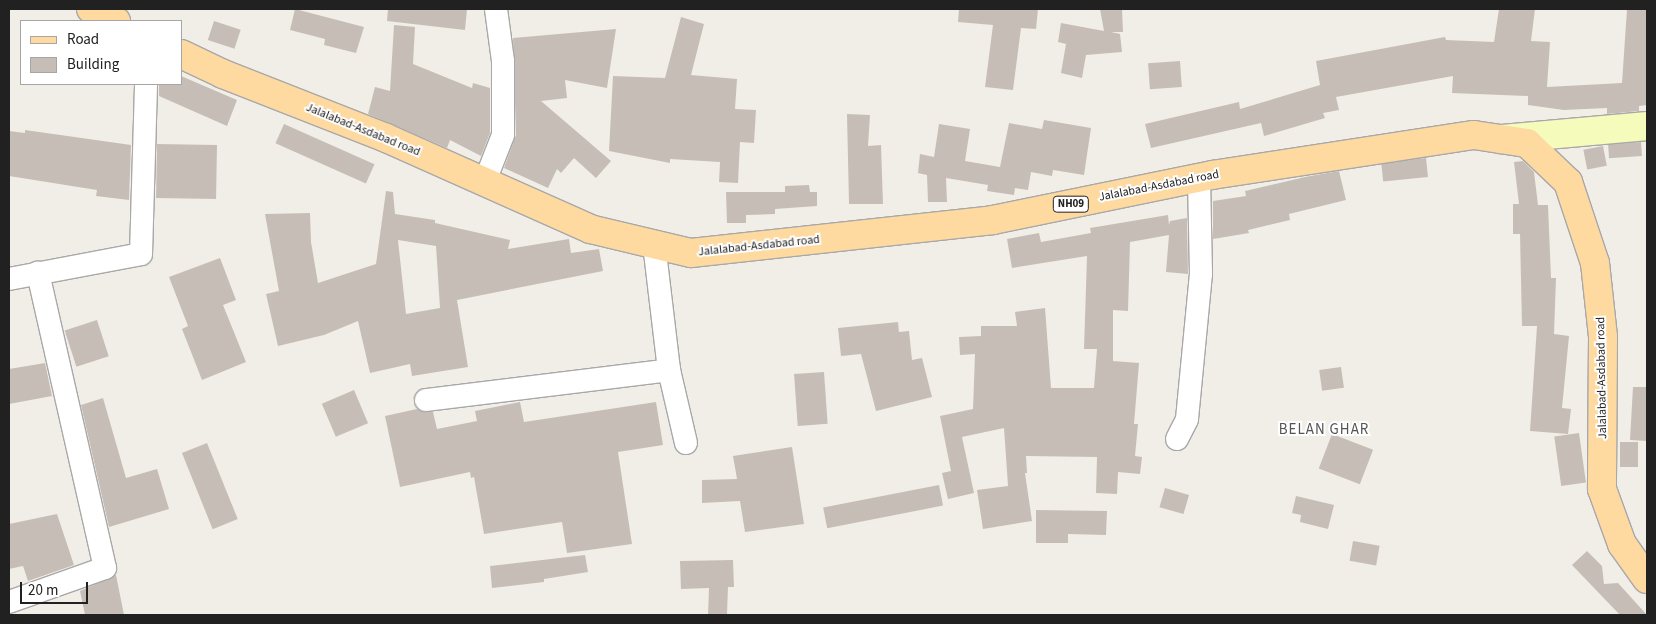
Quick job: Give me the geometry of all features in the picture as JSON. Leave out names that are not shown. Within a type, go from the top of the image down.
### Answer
[{"type":"main road","points":[[91,9],[114,20]]},
{"type":"main road","name":"Jalalabad-Asdabad road","points":[[182,54],[223,74],[485,181],[590,229],[691,253],[993,220],[1199,177],[1474,135],[1526,143],[1568,182],[1595,262],[1603,337],[1602,489],[1622,544],[1647,579]]},
{"type":"street","points":[[485,181],[503,135],[503,61],[496,9]]},
{"type":"street","points":[[9,279],[140,254],[146,85]]},
{"type":"street","points":[[1502,139],[1647,126]]},
{"type":"street","points":[[1177,439],[1187,419],[1201,274],[1199,177]]},
{"type":"street","points":[[654,244],[669,370],[686,443]]},
{"type":"street","points":[[9,602],[105,568],[38,273]]},
{"type":"street","points":[[426,400],[669,370]]},
{"type":"building","points":[[295,9],[364,27],[356,53],[324,45],[325,39],[290,30]]},
{"type":"building","points":[[388,9],[467,9],[465,30],[387,21]]},
{"type":"building","points":[[959,9],[1038,9],[1036,29],[1021,28],[1013,90],[985,87],[993,25],[958,22]]},
{"type":"building","points":[[1100,9],[1122,9],[1123,32],[1111,32],[1120,34],[1122,52],[1086,55],[1082,78],[1061,73],[1066,44],[1058,42],[1061,23],[1104,31]]},
{"type":"building","points":[[1499,9],[1535,9],[1531,41],[1550,42],[1547,87],[1622,83],[1627,9],[1647,9],[1647,105],[1639,106],[1639,111],[1607,114],[1607,108],[1564,110],[1528,105],[1528,96],[1452,93],[1453,76],[1336,97],[1339,110],[1323,113],[1325,118],[1264,136],[1261,123],[1151,148],[1145,124],[1239,102],[1240,109],[1320,85],[1316,61],[1445,37],[1446,40],[1494,42]]},
{"type":"building","points":[[681,17],[704,24],[691,75],[737,79],[735,109],[756,110],[754,143],[740,142],[738,183],[719,182],[720,162],[670,159],[670,163],[609,151],[613,76],[665,78]]},
{"type":"building","points":[[214,21],[241,30],[234,49],[208,40]]},
{"type":"building","points":[[394,25],[415,27],[413,64],[472,88],[473,83],[490,88],[490,133],[481,156],[450,140],[447,148],[368,114],[375,87],[390,91]]},
{"type":"building","points":[[616,29],[607,88],[565,80],[567,98],[541,101],[611,161],[596,178],[574,158],[561,173],[557,169],[548,188],[504,168],[516,135],[513,38]]},
{"type":"building","points":[[1180,61],[1182,87],[1150,89],[1148,63]]},
{"type":"building","points":[[182,76],[237,100],[227,126],[159,96],[159,85],[182,85]]},
{"type":"building","points":[[847,114],[870,115],[868,146],[881,145],[883,204],[849,204]]},
{"type":"building","points":[[1044,120],[1091,128],[1084,175],[1053,170],[1052,176],[1031,172],[1028,190],[1015,188],[1014,195],[987,191],[988,185],[946,178],[947,202],[928,202],[927,175],[918,173],[920,154],[934,157],[939,124],[970,129],[965,161],[1000,167],[1009,123],[1042,129]]},
{"type":"building","points":[[284,124],[374,164],[366,183],[275,143]]},
{"type":"building","points":[[25,130],[131,145],[129,200],[96,196],[97,190],[9,176],[9,131],[25,133]]},
{"type":"building","points":[[1641,142],[1642,156],[1609,158],[1608,144]]},
{"type":"building","points":[[157,144],[217,145],[216,199],[156,198]]},
{"type":"building","points":[[1603,146],[1607,166],[1587,169],[1583,150]]},
{"type":"building","points":[[1426,158],[1428,177],[1383,182],[1381,163]]},
{"type":"building","points":[[1523,161],[1534,172],[1538,205],[1548,205],[1551,278],[1556,278],[1554,334],[1569,336],[1562,408],[1571,409],[1568,434],[1530,431],[1537,326],[1522,326],[1520,234],[1513,234],[1513,204],[1519,204],[1514,162]]},
{"type":"building","points":[[1339,171],[1346,200],[1289,214],[1290,220],[1248,230],[1249,233],[1213,239],[1213,201],[1246,196],[1245,191]]},
{"type":"building","points":[[809,185],[810,192],[817,192],[817,206],[775,209],[775,214],[746,215],[746,223],[727,223],[726,192],[785,192],[785,186]]},
{"type":"building","points":[[386,191],[393,192],[395,214],[435,220],[435,223],[510,240],[508,249],[569,239],[571,253],[599,249],[603,271],[457,300],[468,367],[412,376],[410,364],[370,373],[358,321],[324,335],[278,346],[266,294],[279,291],[265,214],[310,213],[311,242],[318,283],[376,264]],"holes":[[[398,240],[436,246],[440,308],[406,314]]]},
{"type":"building","points":[[1168,215],[1169,225],[1170,221],[1187,218],[1188,274],[1166,272],[1169,235],[1130,242],[1128,311],[1113,310],[1113,361],[1139,363],[1134,424],[1138,424],[1135,456],[1142,457],[1140,474],[1118,472],[1117,494],[1096,493],[1097,457],[1026,456],[1027,473],[1025,473],[1032,521],[983,529],[977,490],[1008,486],[1004,428],[962,437],[974,493],[948,499],[942,473],[951,471],[940,416],[973,409],[975,354],[960,355],[959,337],[981,336],[981,326],[1017,326],[1015,312],[1045,308],[1051,388],[1094,388],[1097,349],[1084,349],[1087,256],[1012,268],[1007,239],[1039,233],[1041,242],[1091,233],[1090,228]]},
{"type":"building","points":[[220,258],[236,300],[223,305],[246,362],[202,380],[182,329],[188,326],[169,277]]},
{"type":"building","points":[[97,320],[109,356],[76,367],[65,331]]},
{"type":"building","points":[[898,322],[899,332],[909,331],[912,360],[922,358],[932,397],[876,411],[861,354],[841,356],[838,328]]},
{"type":"building","points":[[45,363],[52,396],[9,404],[9,369]]},
{"type":"building","points":[[1341,367],[1344,388],[1322,391],[1319,370]]},
{"type":"building","points":[[824,372],[828,424],[798,426],[794,374]]},
{"type":"building","points":[[1633,387],[1647,387],[1647,441],[1630,440]]},
{"type":"building","points":[[354,390],[368,423],[336,437],[322,404]]},
{"type":"building","points":[[103,398],[126,478],[157,469],[169,509],[109,527],[81,405]]},
{"type":"building","points":[[520,402],[524,422],[656,402],[663,445],[618,452],[632,544],[567,553],[562,522],[484,534],[474,477],[471,478],[470,472],[400,487],[385,416],[417,409],[433,412],[437,429],[477,421],[475,411]]},
{"type":"building","points":[[1579,433],[1586,483],[1561,486],[1554,436]]},
{"type":"building","points":[[1332,434],[1373,450],[1360,484],[1319,469]]},
{"type":"building","points":[[1620,442],[1638,442],[1638,467],[1620,467]]},
{"type":"building","points":[[207,443],[238,519],[213,529],[182,453]]},
{"type":"building","points":[[792,447],[804,524],[745,532],[740,501],[702,503],[702,480],[737,479],[733,456]]},
{"type":"building","points":[[939,485],[943,506],[827,528],[823,508]]},
{"type":"building","points":[[1165,488],[1189,495],[1184,514],[1159,507]]},
{"type":"building","points":[[1296,496],[1334,505],[1328,529],[1300,522],[1301,515],[1292,513]]},
{"type":"building","points":[[1036,510],[1107,511],[1106,535],[1068,534],[1068,543],[1036,543]]},
{"type":"building","points":[[57,514],[74,565],[28,581],[23,566],[9,569],[9,524]]},
{"type":"building","points":[[1353,541],[1380,546],[1376,565],[1350,561]]},
{"type":"building","points":[[1587,551],[1602,566],[1604,584],[1618,583],[1647,615],[1620,615],[1572,565]]},
{"type":"building","points":[[585,555],[588,572],[544,579],[544,582],[492,588],[490,566]]},
{"type":"building","points":[[733,560],[734,587],[728,587],[727,615],[708,615],[709,588],[681,589],[680,561]]},
{"type":"building","points":[[116,575],[124,615],[85,615],[80,591]]},
{"type":"district","name":"BELAN GHAR","points":[[1324,430]]}]
